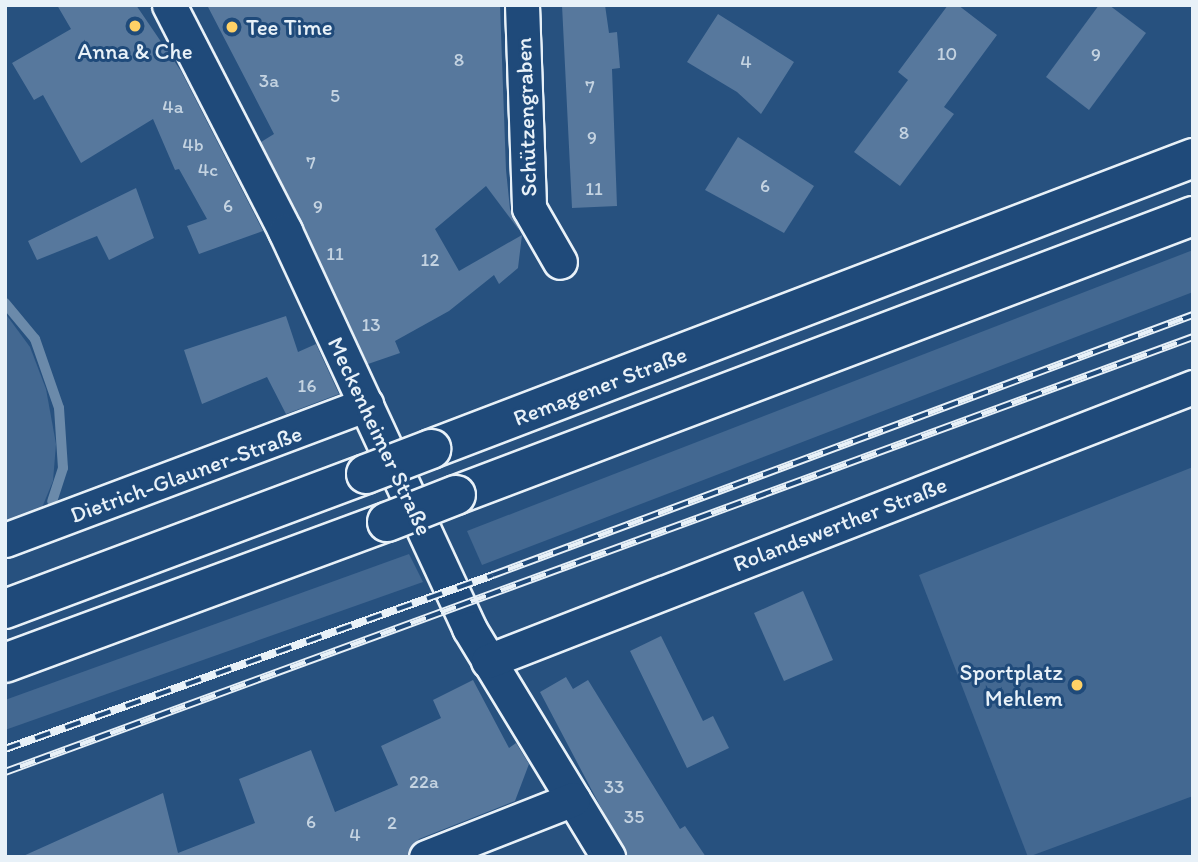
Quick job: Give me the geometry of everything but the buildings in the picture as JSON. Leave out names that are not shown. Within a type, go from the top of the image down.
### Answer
[{"type":"main road","name":"Remagener Straße","points":[[5,609],[1193,158]]},
{"type":"main road","points":[[5,663],[387,522],[1193,216]]},
{"type":"street","name":"Meckenheimer Straße","points":[[169,5],[366,404],[488,661],[608,857]]},
{"type":"street","name":"Schützengraben","points":[[523,5],[529,208],[560,262]]},
{"type":"street","name":"Rolandswerther Straße","points":[[488,661],[1193,387]]},
{"type":"street","name":"Dietrich-Glauner-Straße","points":[[5,540],[366,404]]},
{"type":"street","points":[[426,857],[573,799]]},
{"type":"shaded area","points":[[1193,250],[1193,292],[482,565],[467,531]]},
{"type":"shaded area","points":[[5,313],[30,347],[46,389],[56,444],[53,481],[41,510],[5,523]]},
{"type":"shaded area","name":"Sportplatz Mehlem","points":[[1193,467],[1193,796],[1028,857],[919,575]]},
{"type":"shaded area","points":[[409,554],[423,582],[5,730],[5,700]]},
{"type":"waterway","points":[[5,303],[35,339],[59,408],[63,468],[52,501]]},
{"type":"railway","points":[[5,749],[493,575],[1193,315]]},
{"type":"railway","points":[[5,772],[1193,337]]},
{"type":"place","name":"Anna & Che","points":[[135,26]]},
{"type":"place","name":"Tee Time","points":[[232,27]]},
{"type":"place","name":"Sportplatz Mehlem","points":[[1077,685]]}]
